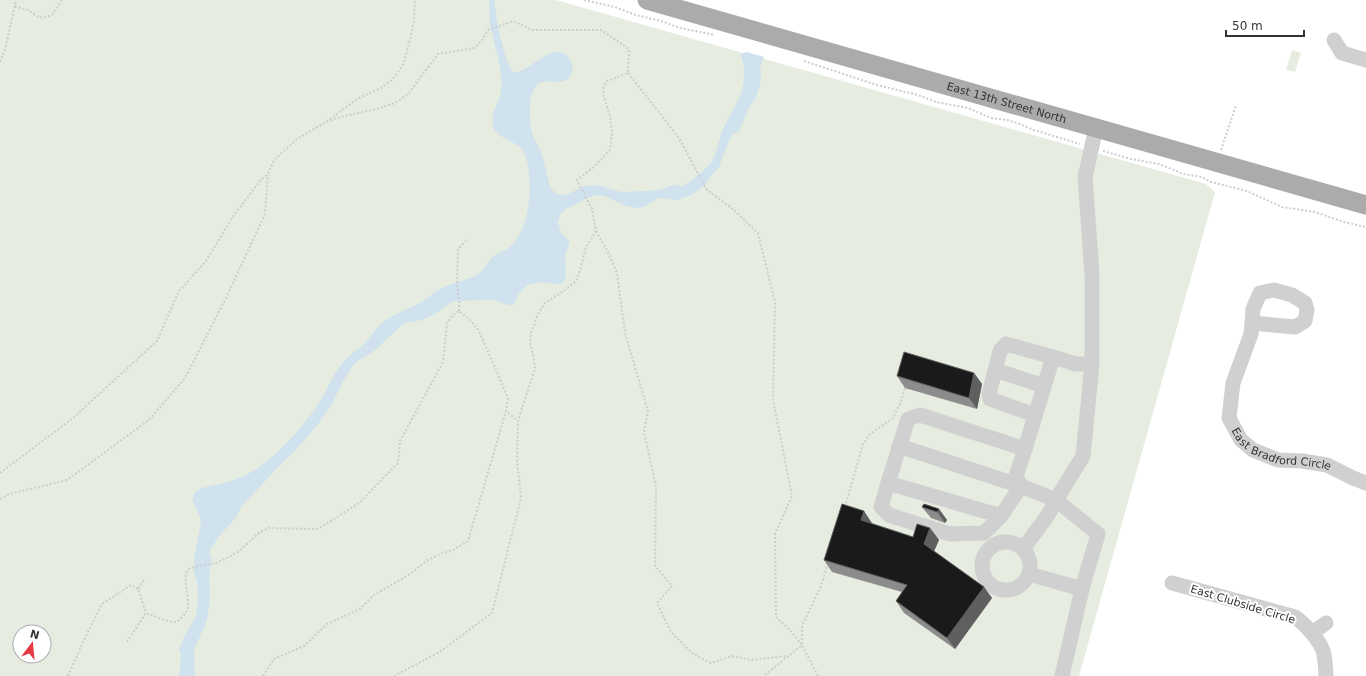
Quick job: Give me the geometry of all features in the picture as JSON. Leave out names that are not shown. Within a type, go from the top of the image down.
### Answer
[{"type":"main road","name":"East 13th Street North","points":[[647,0],[1366,205]]},
{"type":"street","points":[[1334,40],[1342,53],[1366,60]]},
{"type":"street","points":[[1023,549],[1048,515],[1082,456],[1092,364],[1092,274],[1085,177],[1096,128]]},
{"type":"street","name":"East Bradford Circle","points":[[1252,323],[1251,334],[1234,383],[1230,418],[1241,440],[1253,450],[1278,460],[1302,461],[1327,465],[1366,483]]},
{"type":"street","points":[[1035,415],[990,399],[989,394],[1000,351],[1006,344],[1076,364],[1092,364]]},
{"type":"street","points":[[1021,486],[1016,476],[1053,357]]},
{"type":"street","points":[[995,370],[1044,386]]},
{"type":"street","points":[[1021,486],[1001,516],[984,534],[950,534],[889,515],[881,508],[908,419],[920,415],[1025,449]]},
{"type":"street","points":[[899,446],[1021,486],[1056,500],[1098,534],[1082,589],[1062,676]]},
{"type":"street","points":[[888,483],[1001,516]]},
{"type":"street","points":[[1002,542],[1017,544],[1028,555],[1030,563],[1028,574],[1022,584],[1015,588],[1007,590],[999,589],[992,585],[983,572],[982,564],[984,557],[988,550],[994,545],[1002,542]]},
{"type":"street","points":[[1028,574],[1082,589]]},
{"type":"street","name":"East Clubside Circle","points":[[1172,583],[1295,617],[1304,623],[1324,652],[1326,676]]},
{"type":"street","points":[[1312,633],[1326,623]]},
{"type":"path","points":[[0,62],[5,50],[16,0]]},
{"type":"path","points":[[15,6],[28,10],[36,17],[44,18],[52,15],[62,0]]},
{"type":"path","points":[[0,498],[9,494],[67,480],[148,420],[185,378],[227,296],[265,214],[268,174],[274,160],[298,139],[326,122],[357,99],[381,88],[393,79],[403,65],[410,40],[414,21],[415,0]]},
{"type":"path","points":[[584,0],[614,7],[685,29],[716,36]]},
{"type":"path","points":[[326,122],[395,103],[408,94],[438,54],[474,48],[482,40],[488,30],[513,21],[532,30],[601,30],[629,49],[628,73],[679,138],[707,190],[734,210],[758,233],[775,302],[772,400],[792,496],[775,534],[776,617],[802,645],[818,676]]},
{"type":"path","points":[[804,61],[877,85],[918,95],[936,102],[968,108],[991,118],[1014,122],[1050,136],[1132,159],[1159,164],[1184,174],[1201,177],[1211,182],[1247,191],[1282,207],[1315,212],[1344,222],[1366,227]]},
{"type":"path","points":[[628,73],[607,81],[604,86],[603,94],[610,116],[612,133],[610,150],[595,166],[577,180],[592,209],[596,231],[608,252],[617,273],[625,333],[648,411],[644,432],[656,487],[655,566],[672,586],[657,604],[670,632],[693,654],[711,663],[732,656],[751,660],[788,656]]},
{"type":"path","points":[[1217,163],[1236,105]]},
{"type":"path","points":[[0,473],[73,418],[157,342],[179,291],[206,261],[238,210],[260,181],[268,174]]},
{"type":"path","points":[[394,676],[441,651],[492,613],[521,498],[517,460],[518,421],[535,368],[530,343],[531,332],[538,314],[545,304],[576,280],[586,247],[596,231]]},
{"type":"path","points":[[146,613],[171,622],[177,622],[187,612],[189,598],[186,574],[190,568],[216,563],[229,557],[239,551],[260,532],[269,528],[318,529],[359,503],[398,463],[400,441],[443,362],[447,322],[459,311],[457,282],[458,249],[468,239]]},
{"type":"path","points":[[263,676],[274,659],[304,646],[327,624],[360,609],[374,595],[410,574],[426,561],[440,554],[453,550],[468,541],[506,410],[508,398],[479,331],[470,320],[459,311]]},
{"type":"path","points":[[843,514],[863,444],[870,434],[892,418],[900,404],[905,388]]},
{"type":"path","points":[[506,410],[518,421]]},
{"type":"path","points":[[802,645],[802,626],[821,586],[828,563]]},
{"type":"path","points":[[138,589],[144,580]]},
{"type":"path","points":[[68,676],[102,604],[131,586],[138,589],[146,613]]},
{"type":"path","points":[[127,642],[146,613]]},
{"type":"path","points":[[764,676],[802,645]]},
{"type":"shaded area","points":[[0,0],[556,0],[1206,184],[1215,192],[1079,676],[0,676]]},
{"type":"shaded area","points":[[1292,50],[1301,53],[1295,72],[1286,70]]},
{"type":"water","points":[[489,0],[495,0],[496,16],[504,50],[507,60],[514,73],[527,68],[549,54],[557,52],[563,53],[569,58],[573,67],[571,75],[567,79],[562,81],[545,81],[539,83],[533,91],[530,104],[532,130],[542,156],[550,187],[560,195],[565,195],[591,185],[625,192],[653,191],[675,185],[682,186],[693,179],[712,161],[724,126],[736,106],[744,82],[741,56],[742,53],[747,52],[764,57],[760,68],[761,81],[756,98],[748,109],[739,131],[733,134],[729,140],[719,167],[706,184],[692,195],[676,200],[659,198],[644,207],[637,208],[624,205],[604,196],[595,195],[561,213],[558,222],[560,231],[570,242],[565,255],[566,279],[560,284],[542,282],[527,285],[518,295],[513,305],[490,300],[453,301],[433,315],[422,320],[405,323],[387,338],[377,349],[355,363],[343,381],[333,402],[318,424],[294,452],[241,507],[235,519],[219,536],[210,550],[212,559],[209,575],[209,607],[207,620],[194,650],[195,676],[179,676],[181,655],[179,649],[186,633],[196,617],[197,609],[198,592],[194,572],[194,558],[201,523],[192,499],[196,491],[241,477],[263,465],[274,456],[304,423],[319,403],[343,362],[364,344],[381,324],[395,315],[422,302],[438,290],[477,275],[495,255],[512,245],[522,230],[529,201],[530,184],[528,166],[523,151],[519,146],[500,136],[493,126],[492,120],[494,111],[501,90],[501,74],[490,24]]},
{"type":"building","points":[[904,352],[974,373],[969,398],[897,376]]},
{"type":"building","points":[[842,504],[864,511],[861,520],[913,537],[917,524],[930,528],[924,544],[984,587],[947,638],[896,601],[907,585],[824,560]]},
{"type":"building","points":[[924,504],[939,509],[937,512],[922,507]]}]
